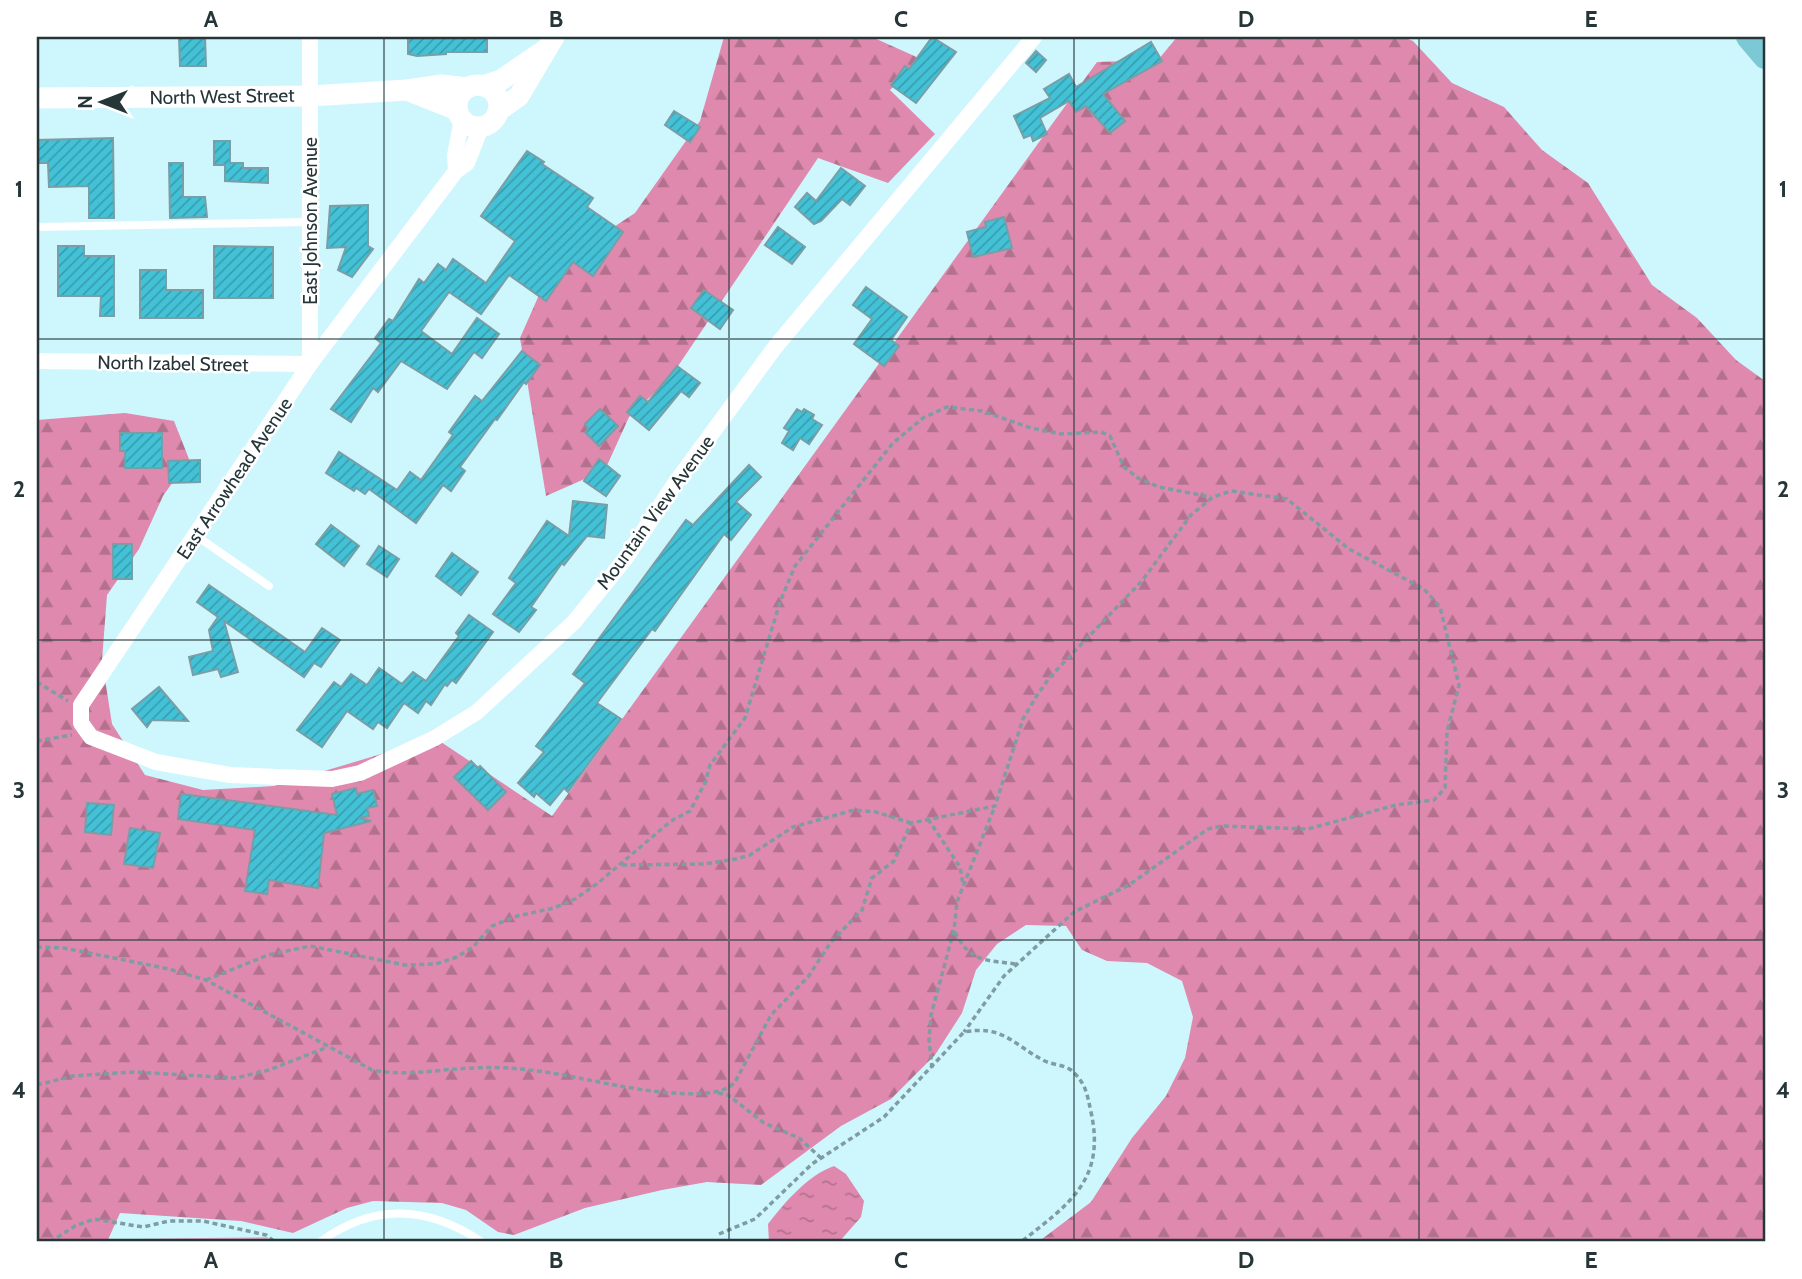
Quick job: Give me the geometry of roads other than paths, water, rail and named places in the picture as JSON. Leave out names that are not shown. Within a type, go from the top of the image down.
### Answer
[{"type":"main road","points":[[1748,37],[1765,57]]},
{"type":"street","name":"East Johnson Avenue","points":[[310,37],[310,364]]},
{"type":"street","name":"Mountain View Avenue","points":[[87,731],[91,737],[156,762],[230,775],[332,779],[372,767],[435,738],[477,712],[583,611],[625,559],[676,482],[776,346],[1034,37]]},
{"type":"street","points":[[550,43],[519,96],[498,111],[489,124],[467,119],[461,94],[501,80],[550,43]]},
{"type":"street","name":"North West Street","points":[[37,98],[310,96],[443,85],[475,87]]},
{"type":"street","points":[[475,87],[496,96],[498,111]]},
{"type":"street","name":"North West Street","points":[[407,90],[467,119]]},
{"type":"street","name":"East Arrowhead Avenue","points":[[87,731],[81,723],[81,705],[310,364],[456,171],[455,155],[467,119]]},
{"type":"street","name":"North Izabel Street","points":[[37,361],[310,364]]},
{"type":"lane","points":[[37,227],[310,222]]},
{"type":"lane","points":[[195,535],[269,586]]},
{"type":"lane","points":[[320,1242],[352,1221],[378,1213],[399,1213],[467,1232],[482,1242]]},
{"type":"water","points":[[834,1166],[846,1174],[864,1201],[861,1217],[839,1242],[769,1242],[768,1224],[782,1207],[806,1183]]}]
